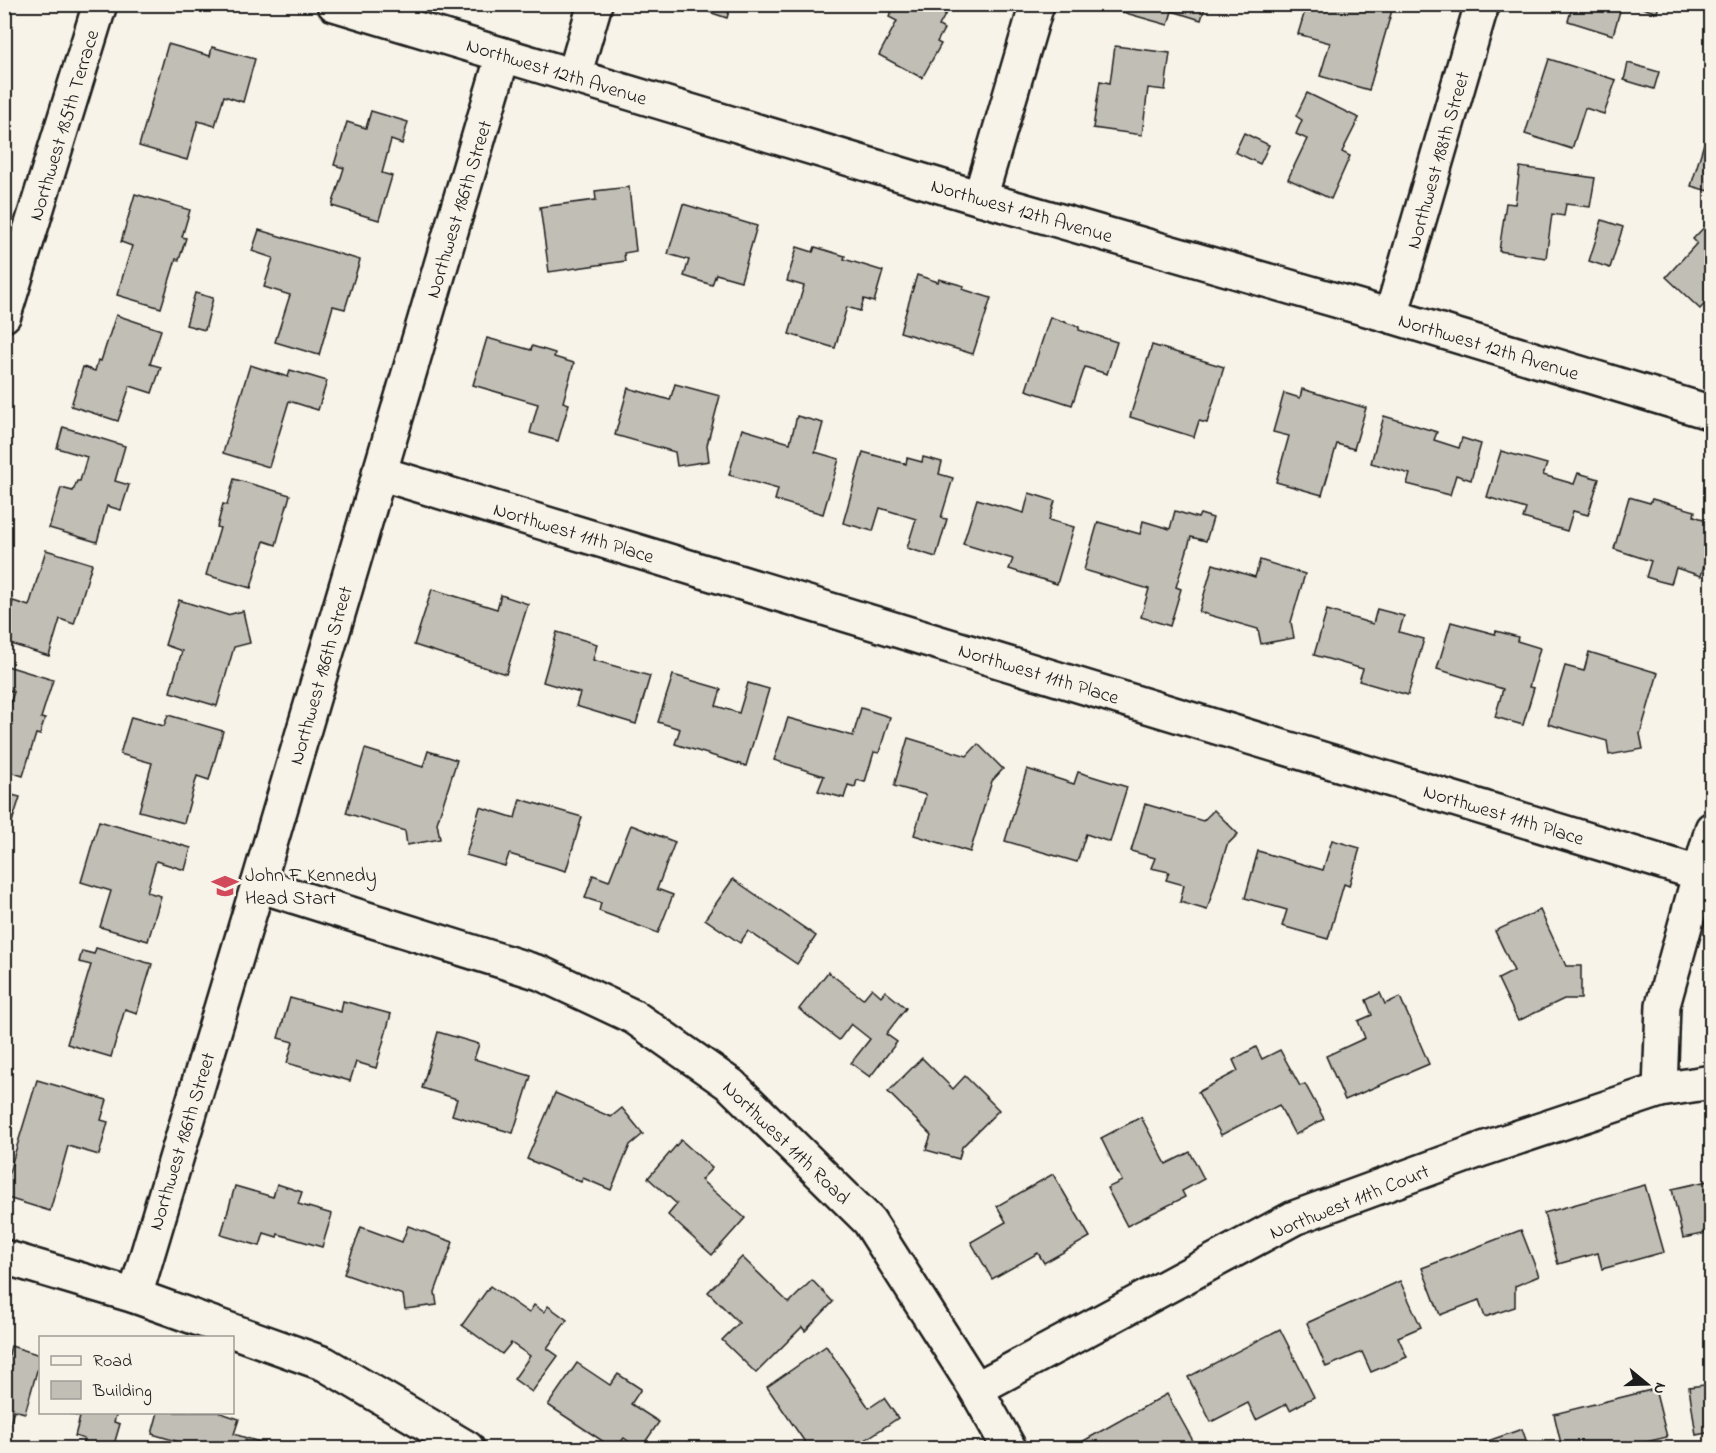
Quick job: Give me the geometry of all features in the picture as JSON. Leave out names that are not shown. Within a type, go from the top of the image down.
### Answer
[{"type":"street","name":"Northwest 185th Terrace","points":[[4,315],[99,4]]},
{"type":"street","name":"Northwest 12th Avenue","points":[[334,4],[980,198],[1391,316],[1712,413]]},
{"type":"street","points":[[574,76],[596,4]]},
{"type":"street","points":[[980,198],[1037,4]]},
{"type":"street","name":"Northwest 188th Street","points":[[1391,316],[1482,4]]},
{"type":"street","name":"Northwest 186th Street","points":[[135,1296],[503,55]]},
{"type":"street","name":"Northwest 11th Place","points":[[379,473],[1698,873]]},
{"type":"street","points":[[1660,1090],[1663,1005],[1712,829]]},
{"type":"street","name":"Northwest 11th Road","points":[[258,885],[540,974],[634,1017],[731,1084],[870,1221],[976,1389],[1009,1449]]},
{"type":"street","name":"Northwest 11th Court","points":[[976,1389],[1294,1218],[1483,1149],[1660,1090],[1712,1082]]},
{"type":"street","points":[[4,1257],[135,1296],[325,1364],[467,1449]]},
{"type":"building","points":[[685,4],[731,4],[727,18]]},
{"type":"building","points":[[895,4],[951,4],[939,26],[944,29],[937,42],[941,44],[922,78],[879,55],[897,21],[889,17]]},
{"type":"building","points":[[1124,4],[1206,4],[1201,20],[1172,11],[1168,25],[1122,12]]},
{"type":"building","points":[[1307,4],[1388,4],[1386,9],[1392,10],[1369,90],[1320,76],[1330,43],[1298,34]]},
{"type":"building","points":[[1573,4],[1622,4],[1613,35],[1568,21]]},
{"type":"building","points":[[1631,4],[1659,4],[1657,13]]},
{"type":"building","points":[[168,44],[210,56],[212,47],[255,59],[243,102],[224,96],[215,126],[198,121],[187,160],[139,146]]},
{"type":"building","points":[[1115,46],[1170,53],[1165,90],[1148,88],[1142,135],[1093,128],[1100,81],[1110,83]]},
{"type":"building","points":[[1549,59],[1616,80],[1604,114],[1585,108],[1572,149],[1525,134]]},
{"type":"building","points":[[1628,63],[1659,72],[1654,89],[1624,80]]},
{"type":"building","points":[[1307,93],[1359,118],[1342,152],[1350,156],[1331,199],[1288,179],[1307,139],[1296,134],[1302,120],[1296,116]]},
{"type":"building","points":[[371,111],[408,122],[402,144],[391,140],[382,173],[392,176],[379,220],[332,206],[344,168],[334,165],[347,122],[366,128]]},
{"type":"building","points":[[1712,117],[1712,192],[1691,186]]},
{"type":"building","points":[[1244,133],[1269,145],[1260,164],[1235,152]]},
{"type":"building","points":[[1520,167],[1595,178],[1590,207],[1566,204],[1564,216],[1552,214],[1546,258],[1499,251],[1506,203],[1515,204]]},
{"type":"building","points":[[629,187],[636,251],[624,253],[625,261],[549,272],[540,207],[596,200],[595,191]]},
{"type":"building","points":[[135,194],[190,210],[182,237],[186,238],[179,260],[176,259],[161,308],[117,295],[132,246],[121,242]]},
{"type":"building","points":[[683,204],[757,226],[741,281],[716,274],[712,285],[684,276],[689,260],[668,254]]},
{"type":"building","points":[[1602,220],[1623,227],[1610,268],[1589,261]]},
{"type":"building","points":[[1709,222],[1712,225],[1712,296],[1700,309],[1666,277],[1697,243],[1693,239]]},
{"type":"building","points":[[259,230],[360,260],[345,309],[333,306],[319,355],[275,342],[290,295],[264,287],[273,258],[252,251]]},
{"type":"building","points":[[797,247],[813,252],[815,247],[883,271],[874,302],[864,299],[860,311],[847,307],[835,348],[789,334],[804,286],[787,281]]},
{"type":"building","points":[[917,275],[938,282],[939,279],[964,286],[962,289],[991,298],[973,354],[900,332]]},
{"type":"building","points":[[195,293],[213,298],[205,330],[186,325]]},
{"type":"building","points":[[116,315],[161,330],[150,364],[161,367],[152,393],[130,386],[118,421],[71,406],[83,367],[95,371],[98,360],[101,361]]},
{"type":"building","points":[[1050,317],[1079,327],[1079,330],[1117,342],[1107,374],[1085,367],[1072,405],[1026,390]]},
{"type":"building","points":[[487,338],[531,350],[532,346],[555,353],[554,357],[574,363],[563,402],[569,404],[558,441],[530,433],[538,404],[473,385]]},
{"type":"building","points":[[1152,345],[1224,367],[1207,423],[1199,421],[1194,437],[1130,417]]},
{"type":"building","points":[[250,365],[288,377],[290,370],[327,381],[318,410],[289,401],[269,467],[223,453]]},
{"type":"building","points":[[675,384],[720,396],[707,445],[709,461],[677,466],[675,452],[615,435],[628,388],[670,400]]},
{"type":"building","points":[[1302,389],[1366,408],[1354,449],[1337,444],[1322,495],[1276,482],[1289,436],[1273,432],[1284,393],[1300,398]]},
{"type":"building","points":[[797,416],[823,423],[815,452],[839,459],[823,514],[775,500],[778,489],[729,475],[742,429],[790,443]]},
{"type":"building","points":[[1384,416],[1437,432],[1434,440],[1459,448],[1462,438],[1481,444],[1471,480],[1456,475],[1450,495],[1407,484],[1410,474],[1371,463]]},
{"type":"building","points":[[63,427],[125,446],[115,481],[129,485],[121,510],[107,506],[97,542],[49,528],[61,488],[73,491],[77,481],[80,481],[87,457],[57,448]]},
{"type":"building","points":[[1501,451],[1547,464],[1543,475],[1574,484],[1578,473],[1599,479],[1588,515],[1573,511],[1567,531],[1523,518],[1526,509],[1487,497]]},
{"type":"building","points":[[863,452],[906,464],[907,458],[922,462],[923,457],[942,462],[939,474],[953,478],[941,518],[947,519],[936,557],[907,548],[916,519],[880,508],[873,531],[843,523]]},
{"type":"building","points":[[234,479],[290,495],[276,545],[264,541],[251,588],[206,575],[220,528],[217,527],[223,504],[227,505]]},
{"type":"building","points":[[1029,493],[1055,501],[1049,520],[1074,527],[1057,584],[1009,569],[1013,559],[963,544],[977,499],[1024,513]]},
{"type":"building","points":[[1629,497],[1650,503],[1652,499],[1695,511],[1694,516],[1712,522],[1712,537],[1701,576],[1676,568],[1671,584],[1646,577],[1651,561],[1614,549]]},
{"type":"building","points":[[1175,511],[1198,518],[1200,514],[1213,518],[1206,541],[1191,537],[1176,587],[1181,589],[1170,626],[1141,617],[1149,589],[1084,570],[1098,522],[1140,534],[1143,521],[1170,529]]},
{"type":"building","points":[[46,550],[92,564],[74,624],[60,619],[49,656],[4,642],[4,631],[13,601],[29,606]]},
{"type":"building","points":[[1260,560],[1305,574],[1291,622],[1294,638],[1261,644],[1258,629],[1199,612],[1213,564],[1255,577]]},
{"type":"building","points":[[432,589],[497,609],[501,595],[528,604],[506,674],[414,645]]},
{"type":"building","points":[[179,600],[227,615],[243,611],[250,643],[234,647],[217,706],[170,692],[182,651],[165,645]]},
{"type":"building","points":[[1377,609],[1404,616],[1399,632],[1424,639],[1408,695],[1359,681],[1363,669],[1314,655],[1327,610],[1373,624]]},
{"type":"building","points":[[1451,622],[1495,634],[1496,631],[1518,637],[1517,641],[1540,648],[1529,687],[1534,688],[1523,725],[1495,717],[1503,689],[1437,669]]},
{"type":"building","points":[[557,632],[597,644],[593,660],[650,676],[636,724],[576,706],[580,693],[543,682]]},
{"type":"building","points":[[1589,652],[1658,673],[1640,734],[1643,749],[1609,755],[1607,741],[1548,724],[1565,666],[1584,671]]},
{"type":"building","points":[[4,665],[53,680],[41,718],[45,719],[40,735],[36,734],[23,776],[4,770],[4,721],[14,692],[4,688]]},
{"type":"building","points":[[673,675],[721,689],[716,706],[739,713],[748,683],[769,689],[746,766],[675,744],[680,729],[658,722]]},
{"type":"building","points":[[861,708],[890,717],[879,753],[874,752],[865,782],[857,780],[855,787],[848,785],[844,798],[818,791],[824,776],[774,760],[788,718],[853,736]]},
{"type":"building","points":[[168,715],[223,731],[209,780],[197,776],[184,823],[139,811],[152,763],[120,754],[131,717],[164,726]]},
{"type":"building","points":[[908,738],[967,756],[978,744],[1003,769],[992,781],[970,852],[914,835],[926,795],[894,786]]},
{"type":"building","points":[[365,749],[423,767],[428,751],[457,760],[437,823],[440,839],[407,845],[405,831],[346,813]]},
{"type":"building","points":[[1027,769],[1074,784],[1078,772],[1127,787],[1110,842],[1086,834],[1077,862],[1005,841]]},
{"type":"building","points":[[4,793],[20,797],[4,847]]},
{"type":"building","points":[[520,799],[582,817],[566,871],[509,854],[505,866],[466,855],[480,807],[515,818]]},
{"type":"building","points":[[1145,804],[1203,821],[1214,810],[1238,834],[1227,845],[1207,910],[1180,902],[1184,885],[1166,880],[1169,872],[1151,868],[1155,858],[1131,851]]},
{"type":"building","points":[[99,821],[191,848],[185,870],[156,861],[147,892],[161,896],[148,941],[100,927],[111,891],[81,882]]},
{"type":"building","points":[[631,825],[675,842],[657,889],[673,895],[658,933],[599,911],[601,903],[585,898],[593,875],[609,881]]},
{"type":"building","points":[[1332,840],[1360,848],[1349,886],[1344,884],[1328,939],[1282,926],[1287,910],[1245,898],[1258,851],[1323,870]]},
{"type":"building","points":[[733,879],[816,936],[797,964],[748,931],[740,943],[705,919]]},
{"type":"building","points":[[1540,910],[1566,966],[1581,966],[1581,999],[1564,999],[1518,1021],[1498,979],[1514,971],[1495,931]]},
{"type":"building","points":[[96,948],[152,964],[137,1013],[125,1009],[111,1057],[67,1044],[91,965],[79,962],[82,951],[94,954]]},
{"type":"building","points":[[828,972],[863,999],[872,988],[881,996],[885,991],[906,1008],[886,1034],[897,1042],[870,1077],[851,1063],[870,1039],[851,1024],[839,1040],[799,1009]]},
{"type":"building","points":[[1380,993],[1385,1004],[1400,997],[1429,1064],[1345,1100],[1326,1056],[1365,1038],[1358,1021],[1372,1015],[1366,1000]]},
{"type":"building","points":[[290,998],[341,1012],[343,1001],[391,1014],[376,1068],[356,1062],[350,1081],[287,1063],[293,1042],[278,1038]]},
{"type":"building","points":[[438,1032],[479,1044],[474,1059],[531,1076],[513,1133],[452,1115],[457,1099],[422,1088]]},
{"type":"building","points":[[1256,1047],[1262,1059],[1280,1050],[1300,1086],[1305,1084],[1324,1119],[1295,1135],[1279,1105],[1221,1135],[1198,1092],[1238,1071],[1233,1060]]},
{"type":"building","points":[[922,1058],[953,1089],[965,1076],[999,1110],[962,1147],[959,1159],[926,1150],[931,1135],[888,1092]]},
{"type":"building","points":[[37,1080],[107,1100],[101,1120],[108,1122],[99,1155],[68,1146],[50,1211],[4,1197],[4,1189]]},
{"type":"building","points":[[555,1093],[611,1117],[622,1108],[643,1134],[630,1145],[611,1190],[583,1178],[581,1182],[527,1159]]},
{"type":"building","points":[[1141,1117],[1166,1164],[1190,1152],[1204,1179],[1182,1191],[1185,1197],[1127,1226],[1107,1188],[1122,1181],[1101,1138]]},
{"type":"building","points":[[681,1140],[712,1168],[701,1180],[745,1218],[712,1255],[668,1215],[677,1204],[648,1178]]},
{"type":"building","points":[[1053,1174],[1090,1237],[1044,1263],[1038,1253],[992,1279],[971,1242],[1006,1222],[997,1206]]},
{"type":"building","points":[[1712,1180],[1712,1232],[1683,1238],[1672,1189]]},
{"type":"building","points":[[277,1184],[302,1192],[298,1204],[332,1214],[322,1247],[278,1234],[277,1237],[264,1233],[260,1246],[221,1235],[235,1186],[273,1197]]},
{"type":"building","points":[[1645,1185],[1664,1252],[1602,1269],[1598,1253],[1558,1264],[1544,1213]]},
{"type":"building","points":[[408,1226],[453,1242],[435,1292],[437,1305],[405,1309],[403,1295],[344,1274],[361,1227],[402,1242]]},
{"type":"building","points":[[1521,1230],[1539,1276],[1515,1286],[1515,1307],[1485,1317],[1479,1300],[1440,1315],[1422,1268]]},
{"type":"building","points":[[742,1257],[789,1303],[812,1280],[833,1302],[805,1331],[802,1327],[756,1373],[722,1340],[739,1323],[708,1292]]},
{"type":"building","points":[[1400,1281],[1421,1327],[1398,1337],[1407,1357],[1371,1372],[1362,1352],[1326,1367],[1307,1323]]},
{"type":"building","points":[[490,1286],[529,1313],[534,1305],[544,1312],[548,1306],[567,1320],[547,1348],[558,1356],[532,1392],[514,1379],[530,1356],[511,1343],[502,1354],[462,1325]]},
{"type":"building","points":[[1280,1329],[1314,1397],[1290,1410],[1287,1404],[1256,1420],[1248,1403],[1211,1422],[1188,1377]]},
{"type":"building","points":[[11,1346],[39,1355],[39,1364],[25,1413],[14,1410],[9,1428],[4,1427],[4,1361],[7,1362]]},
{"type":"building","points":[[826,1346],[869,1408],[884,1398],[898,1418],[853,1448],[809,1448],[767,1387]]},
{"type":"building","points":[[577,1363],[610,1385],[618,1374],[641,1389],[631,1404],[659,1422],[641,1448],[624,1438],[616,1448],[613,1448],[548,1405]]},
{"type":"building","points":[[1712,1384],[1712,1432],[1696,1435],[1689,1387]]},
{"type":"building","points":[[1655,1389],[1667,1437],[1621,1448],[1562,1448],[1554,1414]]},
{"type":"building","points":[[1167,1394],[1197,1448],[1081,1448],[1078,1444]]},
{"type":"building","points":[[70,1414],[116,1414],[114,1422],[120,1424],[113,1448],[94,1448],[82,1445],[84,1439],[75,1436],[80,1417]]},
{"type":"building","points":[[157,1414],[224,1414],[239,1419],[234,1434],[259,1442],[257,1448],[200,1448],[152,1434]]},
{"type":"building","points":[[1522,1429],[1529,1448],[1468,1448]]},
{"type":"place","name":"John F Kennedy Head Start","points":[[225,886]]}]
